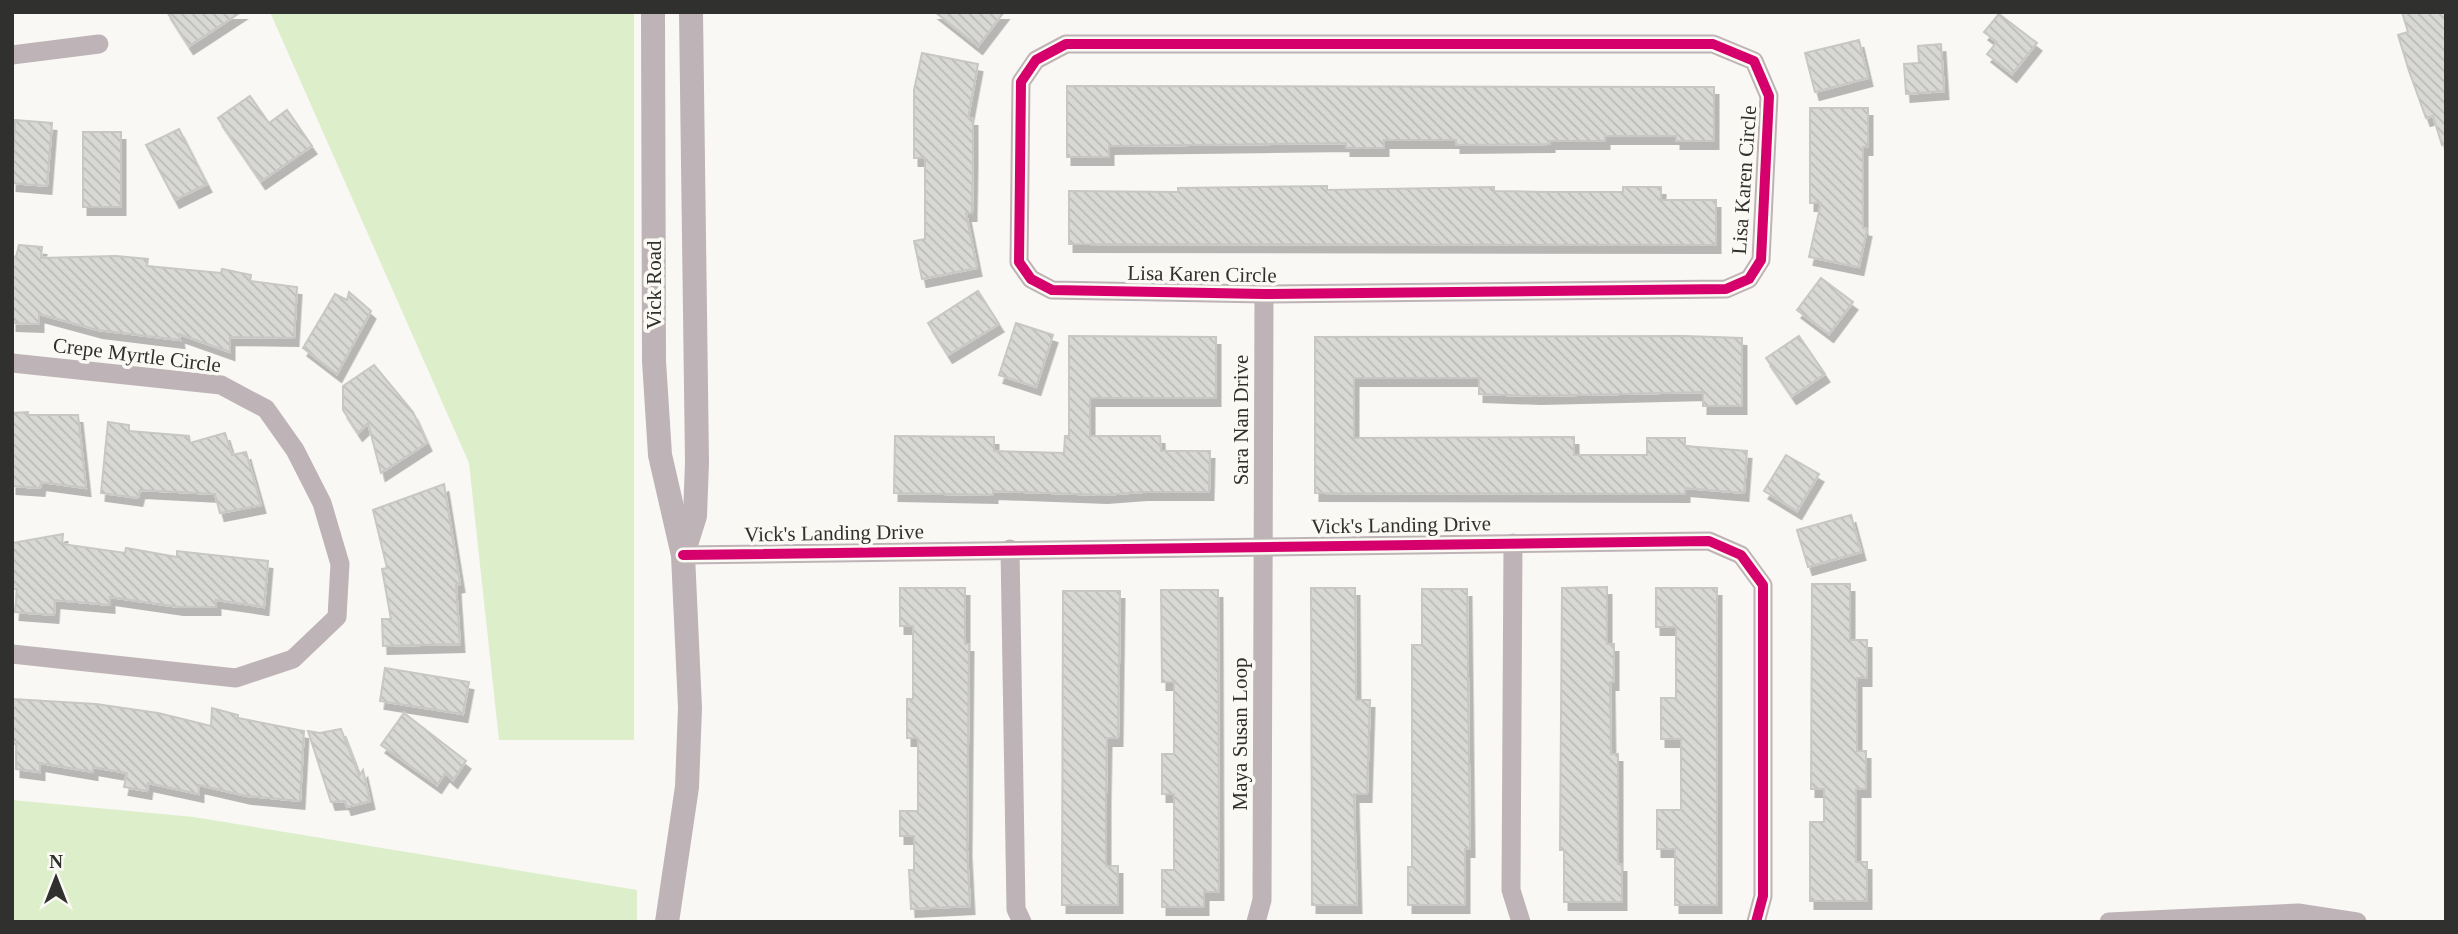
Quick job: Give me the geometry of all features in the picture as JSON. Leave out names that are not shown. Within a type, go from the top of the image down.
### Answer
[{"type":"street","name":"Vick Road","points":[[653,12],[654,361],[660,455],[683,555],[690,708],[688,775],[680,848],[667,922]]},
{"type":"street","name":"Vick Road","points":[[683,555],[695,516],[698,463],[691,12]]},
{"type":"street","points":[[12,55],[99,44]]},
{"type":"street","name":"Lisa Karen Circle","points":[[1066,44],[1713,44],[1754,61],[1769,96],[1761,260],[1749,279],[1726,289],[1264,294],[1052,290],[1031,279],[1019,262],[1021,82],[1036,60],[1066,44]]},
{"type":"street","name":"Sara Nan Drive","points":[[1264,294],[1264,546]]},
{"type":"street","name":"Crepe Myrtle Circle","points":[[12,363],[221,385],[266,409],[295,450],[322,503],[340,564],[337,617],[293,659],[236,678],[12,654]]},
{"type":"street","name":"Vick's Landing Drive","points":[[683,555],[1709,541],[1741,555],[1763,584],[1763,896],[1756,922]]},
{"type":"street","name":"Vick's Landing Drive","points":[[1513,543],[1511,890],[1521,922]]},
{"type":"street","name":"Maya Susan Loop","points":[[1256,922],[1262,900],[1264,546]]},
{"type":"street","points":[[1010,549],[1016,909],[1021,922]]},
{"type":"street","points":[[2109,922],[2298,913],[2357,922]]},
{"type":"green space","points":[[270,12],[634,12],[634,740],[499,740],[469,463]]},
{"type":"green space","points":[[12,800],[194,817],[637,890],[637,922],[12,922]]},
{"type":"building","points":[[167,12],[241,12],[189,46]]},
{"type":"building","points":[[935,12],[1004,12],[978,46]]},
{"type":"building","points":[[2402,12],[2446,12],[2446,144],[2442,145],[2433,116],[2426,118],[2409,71],[2398,35],[2408,32]]},
{"type":"building","points":[[1999,14],[2037,43],[2012,74],[1987,54],[1997,42],[1984,32]]},
{"type":"building","points":[[1859,40],[1868,78],[1815,92],[1805,53]]},
{"type":"building","points":[[1941,44],[1944,91],[1906,94],[1904,64],[1919,63],[1918,46]]},
{"type":"building","points":[[922,53],[978,64],[968,118],[973,118],[972,213],[966,213],[977,268],[922,279],[914,241],[925,239],[925,158],[914,158],[914,90]]},
{"type":"building","points":[[1067,86],[1714,87],[1714,141],[1676,141],[1676,136],[1605,136],[1605,141],[1550,141],[1550,144],[1456,145],[1456,140],[1384,140],[1384,148],[1346,148],[1346,143],[1109,146],[1109,157],[1067,157]]},
{"type":"building","points":[[250,96],[269,123],[287,110],[312,146],[261,181],[218,118]]},
{"type":"building","points":[[1810,108],[1868,108],[1868,147],[1863,147],[1863,228],[1867,229],[1859,267],[1809,257],[1821,203],[1810,203]]},
{"type":"building","points":[[15,120],[52,123],[47,186],[12,183]]},
{"type":"building","points":[[179,129],[207,184],[175,200],[146,145]]},
{"type":"building","points":[[83,132],[121,132],[121,207],[83,207]]},
{"type":"building","points":[[1327,186],[1327,190],[1494,187],[1494,191],[1549,192],[1623,192],[1623,187],[1661,187],[1661,200],[1716,200],[1716,245],[1069,244],[1069,191],[1178,192],[1178,188]]},
{"type":"building","points":[[19,245],[42,247],[41,258],[116,256],[148,259],[147,266],[221,273],[222,269],[251,275],[250,281],[297,287],[294,338],[230,337],[230,352],[179,334],[180,340],[98,330],[39,314],[39,324],[12,323],[12,256],[16,257]]},
{"type":"building","points":[[1821,278],[1853,302],[1829,334],[1797,310]]},
{"type":"building","points":[[978,291],[999,324],[948,355],[928,323]]},
{"type":"building","points":[[349,292],[371,311],[337,374],[303,348],[335,294],[347,300]]},
{"type":"building","points":[[1016,323],[1053,335],[1036,387],[999,375]]},
{"type":"building","points":[[1069,336],[1216,337],[1216,398],[1090,398],[1090,436],[1160,436],[1161,451],[1210,451],[1209,492],[1103,495],[993,491],[993,495],[894,493],[895,436],[994,437],[994,451],[1064,453],[1065,436],[1069,436]]},
{"type":"building","points":[[1799,336],[1825,374],[1792,396],[1766,358]]},
{"type":"building","points":[[1315,337],[1742,338],[1742,406],[1703,406],[1703,392],[1536,396],[1479,394],[1479,378],[1354,378],[1354,438],[1574,437],[1574,455],[1647,455],[1647,438],[1685,438],[1685,446],[1747,451],[1744,493],[1685,488],[1685,494],[1315,493]]},
{"type":"building","points":[[374,365],[413,412],[427,443],[381,473],[368,423],[358,433],[343,410],[343,386]]},
{"type":"building","points":[[28,412],[28,415],[78,415],[86,488],[41,482],[40,488],[12,486],[12,413]]},
{"type":"building","points":[[108,422],[129,425],[129,431],[189,436],[190,443],[225,433],[232,455],[246,452],[261,505],[220,513],[215,494],[140,490],[138,498],[101,493]]},
{"type":"building","points":[[1786,455],[1819,474],[1797,511],[1764,491]]},
{"type":"building","points":[[444,484],[460,584],[456,585],[460,644],[383,646],[382,619],[391,619],[382,569],[387,568],[373,510]]},
{"type":"building","points":[[1851,515],[1861,552],[1808,567],[1797,530]]},
{"type":"building","points":[[63,534],[62,544],[125,553],[126,548],[177,557],[177,551],[268,561],[264,607],[216,600],[216,607],[179,607],[110,597],[110,605],[55,600],[54,615],[15,612],[17,589],[12,589],[12,543]]},
{"type":"building","points":[[1812,584],[1850,584],[1850,640],[1867,640],[1867,678],[1857,678],[1857,751],[1866,751],[1866,789],[1856,789],[1856,862],[1867,862],[1867,901],[1810,901],[1810,822],[1824,822],[1824,789],[1811,789]]},
{"type":"building","points":[[1607,587],[1607,644],[1614,644],[1614,682],[1610,682],[1611,754],[1618,754],[1618,864],[1622,864],[1622,902],[1564,902],[1564,850],[1560,850],[1562,588]]},
{"type":"building","points":[[900,588],[965,588],[965,644],[969,644],[967,849],[970,906],[911,909],[909,870],[914,870],[914,836],[900,836],[900,811],[918,811],[918,738],[907,738],[907,699],[913,699],[913,626],[900,626]]},
{"type":"building","points":[[1311,588],[1355,588],[1356,700],[1370,700],[1367,794],[1354,794],[1357,905],[1312,905]]},
{"type":"building","points":[[1656,588],[1717,588],[1717,905],[1675,905],[1675,849],[1657,849],[1657,810],[1681,810],[1681,739],[1661,739],[1661,698],[1676,698],[1676,627],[1656,627]]},
{"type":"building","points":[[1422,589],[1467,589],[1470,849],[1465,849],[1465,905],[1408,905],[1408,867],[1412,867],[1412,645],[1422,645]]},
{"type":"building","points":[[1161,590],[1218,590],[1219,892],[1204,892],[1204,907],[1162,907],[1162,870],[1174,870],[1174,794],[1162,794],[1162,754],[1174,754],[1174,682],[1162,682]]},
{"type":"building","points":[[1063,591],[1120,591],[1118,738],[1107,738],[1106,795],[1106,866],[1118,866],[1118,905],[1062,905]]},
{"type":"building","points":[[385,668],[469,682],[463,714],[380,701]]},
{"type":"building","points":[[12,699],[96,704],[158,713],[211,726],[212,708],[238,715],[238,718],[304,731],[300,801],[247,796],[199,785],[199,794],[148,783],[147,791],[124,787],[127,773],[93,767],[93,772],[40,763],[40,772],[16,769],[16,744],[12,744]]},
{"type":"building","points":[[404,713],[466,761],[453,780],[445,773],[437,785],[381,745]]},
{"type":"building","points":[[341,729],[359,776],[363,770],[370,801],[347,807],[345,801],[331,802],[308,731],[320,733]]},
{"type":"cycle path","points":[[1066,44],[1713,44],[1754,61],[1769,96],[1761,260],[1749,279],[1726,289],[1264,294],[1052,290],[1031,279],[1019,262],[1021,82],[1036,60],[1066,44]]},
{"type":"cycle path","points":[[683,555],[1709,541],[1741,555],[1763,585],[1763,896],[1756,922]]}]
